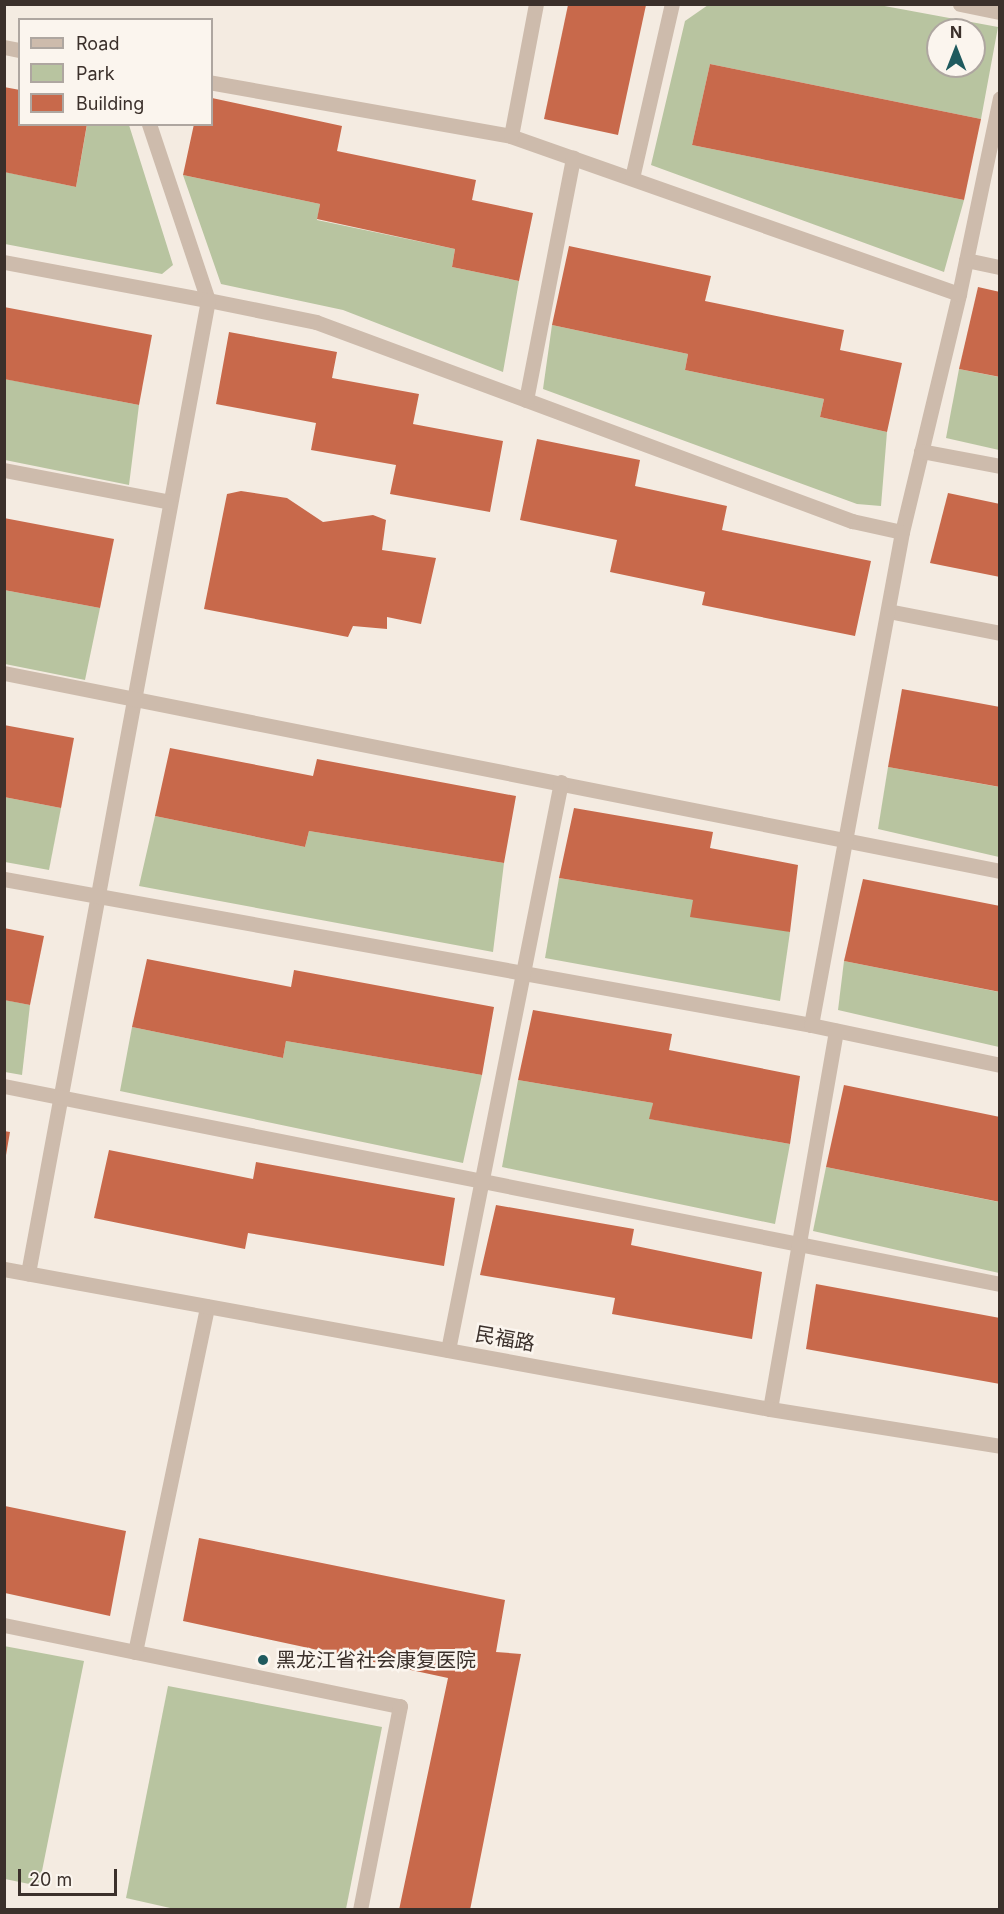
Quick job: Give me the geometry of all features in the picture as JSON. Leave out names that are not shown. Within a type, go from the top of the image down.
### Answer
[{"type":"street","points":[[511,136],[536,4]]},
{"type":"street","points":[[632,178],[672,4]]},
{"type":"street","points":[[960,4],[999,12]]},
{"type":"street","points":[[213,83],[511,136],[959,294]]},
{"type":"street","points":[[811,1025],[902,532],[959,294],[999,98]]},
{"type":"street","points":[[28,1273],[208,300],[149,126]]},
{"type":"street","points":[[526,400],[573,158]]},
{"type":"street","points":[[966,260],[999,267]]},
{"type":"street","points":[[4,262],[316,322],[852,521],[902,532]]},
{"type":"street","points":[[921,451],[999,466]]},
{"type":"street","points":[[4,470],[170,502]]},
{"type":"street","points":[[888,611],[999,633]]},
{"type":"street","points":[[4,673],[561,782],[999,871]]},
{"type":"street","points":[[448,1350],[561,782]]},
{"type":"street","points":[[4,879],[811,1025],[999,1065]]},
{"type":"street","points":[[770,1409],[836,1030]]},
{"type":"street","points":[[4,1086],[999,1284]]},
{"type":"street","name":"民福路","points":[[4,1269],[770,1409],[999,1446]]},
{"type":"street","points":[[135,1652],[207,1306]]},
{"type":"street","points":[[4,1625],[400,1706],[360,1910]]},
{"type":"green space","points":[[708,5],[879,5],[949,18],[926,18],[926,78],[986,78],[986,25],[998,27],[981,119],[710,64],[692,145],[964,200],[944,272],[651,165],[685,21]]},
{"type":"green space","points":[[87,126],[129,126],[173,265],[162,274],[5,244],[5,172],[76,187]]},
{"type":"green space","points":[[183,175],[320,204],[317,220],[455,249],[452,267],[519,281],[503,372],[343,310],[221,284]]},
{"type":"green space","points":[[552,325],[688,354],[685,370],[824,399],[820,417],[887,432],[881,506],[857,504],[543,389]]},
{"type":"green space","points":[[959,369],[999,377],[999,450],[946,438]]},
{"type":"green space","points":[[5,379],[139,405],[129,485],[5,460]]},
{"type":"green space","points":[[4,590],[100,608],[85,680],[5,664]]},
{"type":"green space","points":[[888,767],[999,787],[999,857],[878,829]]},
{"type":"green space","points":[[4,797],[61,808],[49,870],[5,862]]},
{"type":"green space","points":[[155,816],[305,847],[309,831],[504,863],[493,952],[139,886]]},
{"type":"green space","points":[[559,878],[693,900],[790,932],[780,1001],[545,958]]},
{"type":"green space","points":[[844,961],[999,992],[999,1047],[838,1010]]},
{"type":"green space","points":[[5,1000],[30,1005],[22,1075],[5,1072]]},
{"type":"green space","points":[[132,1027],[283,1058],[286,1041],[482,1075],[463,1163],[120,1091]]},
{"type":"green space","points":[[518,1080],[653,1103],[650,1119],[790,1144],[775,1224],[502,1167]]},
{"type":"green space","points":[[826,1167],[999,1202],[999,1273],[813,1231]]},
{"type":"green space","points":[[4,1646],[84,1661],[39,1886],[5,1879]]},
{"type":"green space","points":[[168,1686],[382,1727],[346,1909],[179,1910],[126,1898]]},
{"type":"building","points":[[568,5],[646,5],[618,135],[544,119]]},
{"type":"building","points":[[710,64],[981,119],[964,200],[692,145]]},
{"type":"building","points":[[4,87],[18,90],[18,126],[87,126],[76,187],[4,172]]},
{"type":"building","points":[[213,98],[342,126],[337,151],[476,180],[472,200],[533,213],[519,281],[452,267],[455,249],[317,219],[320,204],[183,175],[194,126],[213,126]]},
{"type":"building","points":[[569,246],[711,276],[705,301],[844,330],[840,350],[902,363],[887,432],[820,417],[824,399],[685,370],[688,354],[552,325]]},
{"type":"building","points":[[978,287],[1000,292],[1000,377],[959,369]]},
{"type":"building","points":[[4,307],[152,335],[139,405],[4,379]]},
{"type":"building","points":[[229,332],[337,352],[332,378],[419,394],[413,424],[503,441],[490,512],[390,494],[396,465],[311,450],[316,423],[216,404]]},
{"type":"building","points":[[537,439],[640,460],[635,486],[727,506],[722,530],[871,561],[855,636],[702,605],[705,592],[610,572],[617,540],[520,520]]},
{"type":"building","points":[[241,491],[287,498],[323,522],[373,515],[386,520],[382,550],[436,558],[421,624],[387,617],[387,629],[353,626],[348,637],[204,609],[227,494]]},
{"type":"building","points":[[948,493],[1000,504],[1000,577],[930,563]]},
{"type":"building","points":[[4,518],[114,539],[100,608],[4,590]]},
{"type":"building","points":[[902,689],[1000,707],[1000,787],[888,767]]},
{"type":"building","points":[[4,725],[74,738],[61,808],[4,797]]},
{"type":"building","points":[[170,748],[313,776],[317,759],[516,796],[504,863],[309,831],[305,847],[155,816]]},
{"type":"building","points":[[574,808],[713,832],[710,848],[798,865],[790,932],[690,917],[693,900],[559,878]]},
{"type":"building","points":[[863,879],[1000,906],[1000,992],[844,961]]},
{"type":"building","points":[[4,928],[44,936],[30,1005],[4,1000]]},
{"type":"building","points":[[147,959],[291,987],[294,970],[494,1007],[482,1075],[286,1041],[283,1058],[132,1027]]},
{"type":"building","points":[[533,1010],[672,1034],[669,1050],[800,1076],[790,1144],[649,1119],[653,1103],[518,1080]]},
{"type":"building","points":[[844,1085],[1000,1117],[1000,1202],[826,1167]]},
{"type":"building","points":[[4,1131],[10,1132],[6,1155],[4,1155]]},
{"type":"building","points":[[109,1150],[253,1179],[256,1162],[455,1198],[444,1266],[248,1233],[245,1249],[94,1218]]},
{"type":"building","points":[[496,1205],[634,1229],[631,1245],[762,1272],[752,1339],[612,1314],[615,1298],[480,1275]]},
{"type":"building","points":[[816,1284],[1000,1318],[1000,1384],[806,1349]]},
{"type":"building","points":[[5,1506],[126,1531],[110,1616],[5,1593]]},
{"type":"building","points":[[199,1538],[505,1600],[496,1652],[521,1654],[470,1910],[399,1910],[448,1678],[183,1621]]},
{"type":"place","name":"黑龙江省社会康复医院","points":[[263,1660]]}]
